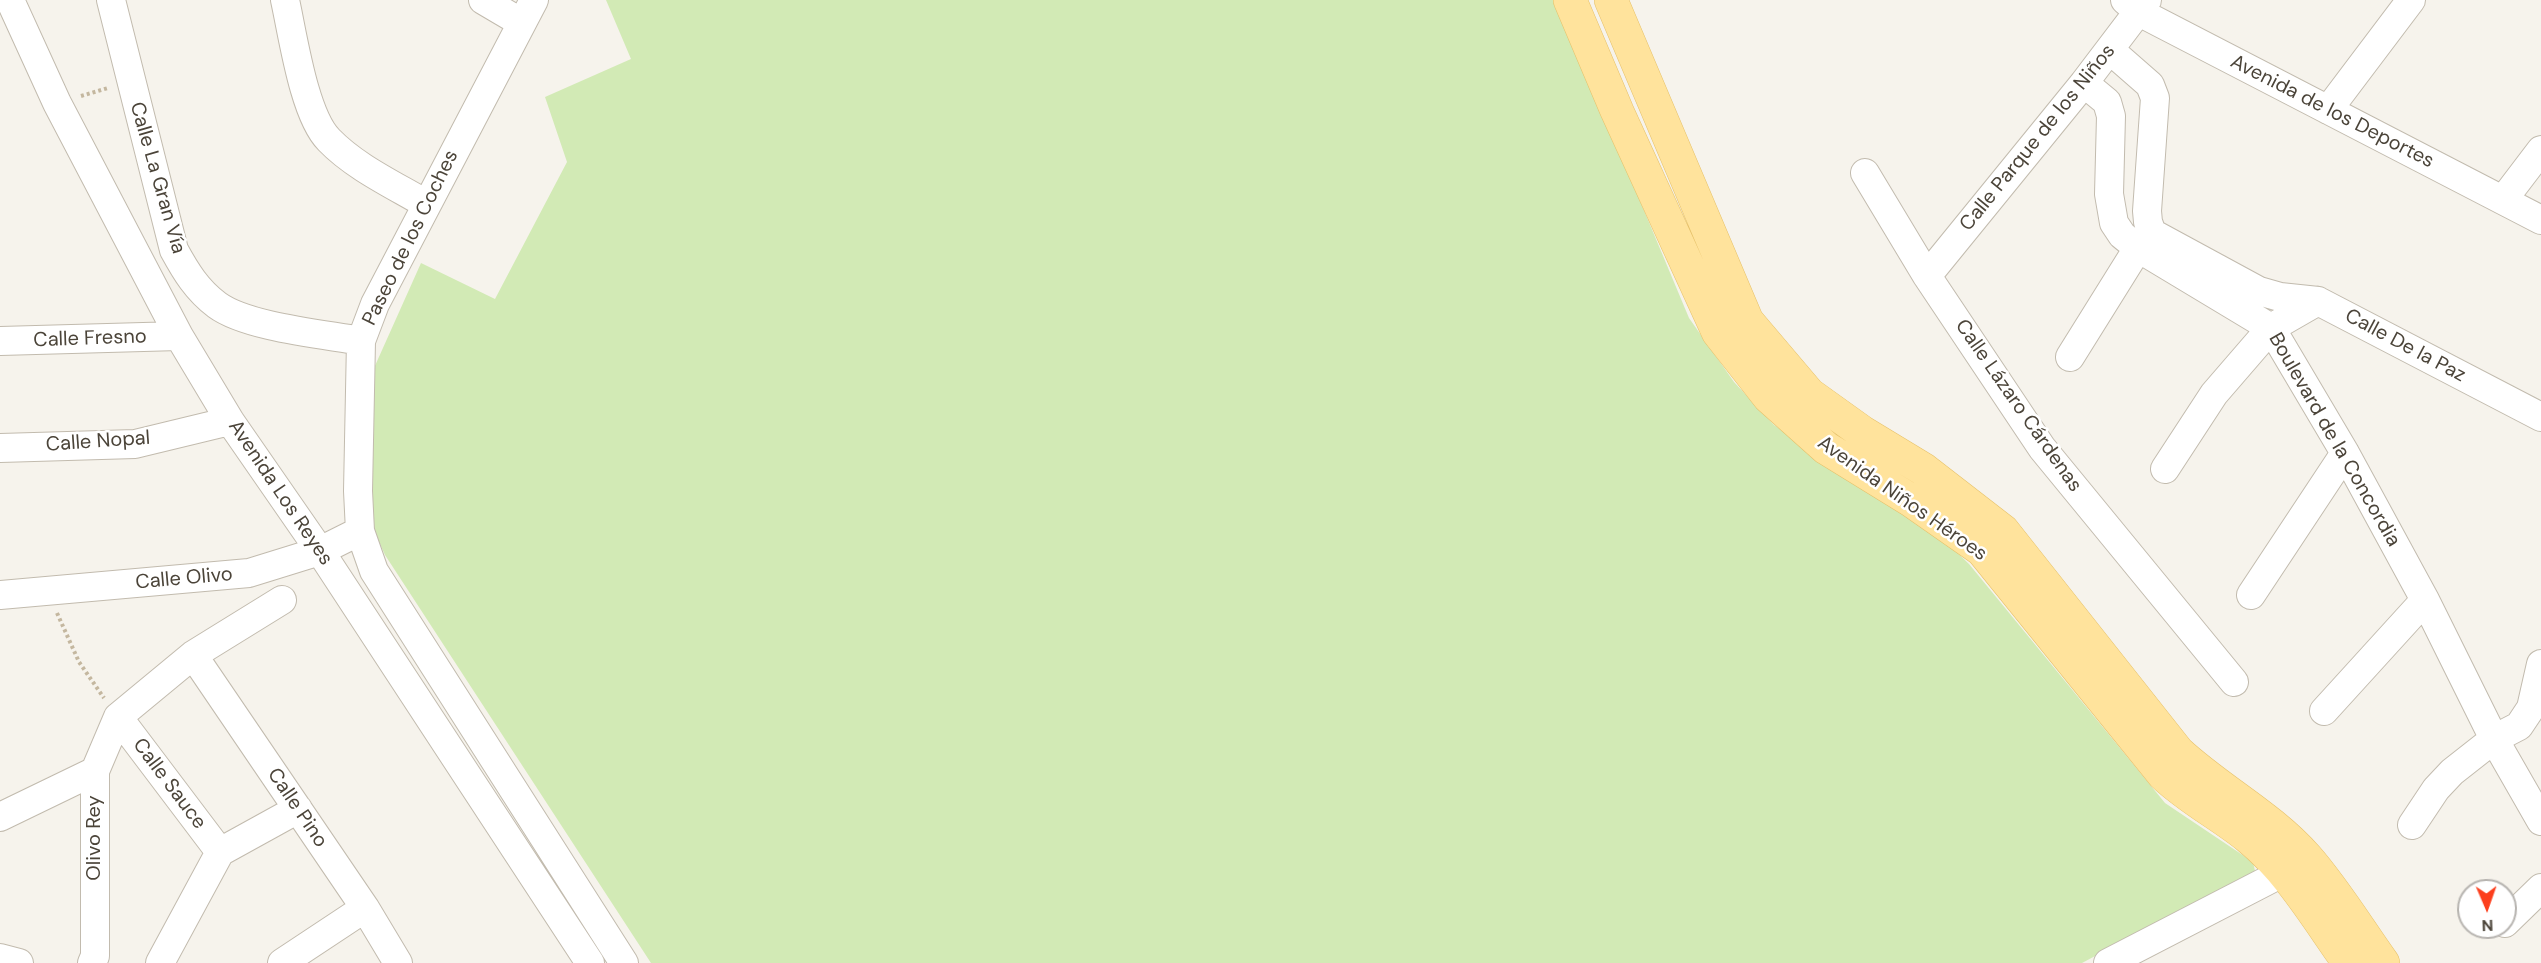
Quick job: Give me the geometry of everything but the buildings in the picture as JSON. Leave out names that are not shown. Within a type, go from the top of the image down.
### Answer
[{"type":"main road","name":"Avenida Niños Héroes","points":[[1570,0],[1617,111],[1718,332],[1768,397],[1826,447],[1982,550],[2163,774],[2182,792],[2249,838],[2284,872],[2349,963]]},
{"type":"main road","name":"Avenida Niños Héroes","points":[[1611,0],[1747,321],[1809,394],[1862,432],[1923,469],[2003,531],[2178,752],[2195,768],[2262,815],[2307,858],[2383,963]]},
{"type":"street","name":"Calle La Gran Vía","points":[[111,0],[174,250],[186,272],[201,291],[219,306],[244,317],[273,325],[360,341]]},
{"type":"street","points":[[285,0],[310,108],[328,140],[361,165],[426,204]]},
{"type":"street","points":[[483,0],[528,11]]},
{"type":"street","points":[[2328,110],[2411,0]]},
{"type":"street","name":"Avenida de los Deportes","points":[[2137,4],[2328,110],[2541,220]]},
{"type":"street","name":"Calle Parque de los Niños","points":[[1927,276],[2085,83],[2110,50],[2137,4]]},
{"type":"street","name":"Paseo de los Coches","points":[[360,531],[358,491],[360,341],[375,304],[528,11]]},
{"type":"street","name":"Avenida Los Reyes","points":[[11,20],[179,336],[230,421],[320,551],[590,963]]},
{"type":"street","points":[[2110,50],[2150,85],[2155,98],[2147,211],[2152,233],[2259,291],[2280,297],[2318,301]]},
{"type":"street","name":"Boulevard de la Concordia","points":[[2085,83],[2107,102],[2110,116],[2109,194],[2114,223],[2122,236],[2138,248],[2271,328],[2345,453],[2425,600],[2494,739],[2541,821]]},
{"type":"street","points":[[1617,111],[1652,96]]},
{"type":"street","points":[[2503,200],[2541,150]]},
{"type":"street","name":"Calle Lázaro Cárdenas","points":[[1865,173],[1927,276],[2042,448],[2234,682]]},
{"type":"street","points":[[2070,357],[2138,248]]},
{"type":"street","points":[[2166,469],[2214,394],[2271,328],[2318,301]]},
{"type":"street","name":"Calle De la Paz","points":[[2318,301],[2541,417]]},
{"type":"street","name":"Calle Fresno","points":[[0,341],[179,336]]},
{"type":"street","name":"Calle Nopal","points":[[0,448],[135,444],[230,421]]},
{"type":"street","points":[[2251,595],[2345,453]]},
{"type":"street","points":[[360,531],[374,571],[624,963]]},
{"type":"street","name":"Calle Olivo","points":[[0,595],[249,573],[320,551],[360,531]]},
{"type":"street","points":[[118,717],[193,655],[282,600]]},
{"type":"street","points":[[2324,711],[2425,600]]},
{"type":"street","name":"Calle Pino","points":[[193,655],[365,908],[398,963]]},
{"type":"street","points":[[2412,825],[2436,789],[2452,772],[2494,739],[2519,726],[2531,708],[2541,664]]},
{"type":"street","name":"Olivo Rey","points":[[92,963],[95,956],[95,771],[118,717]]},
{"type":"street","name":"Calle Sauce","points":[[118,717],[220,852]]},
{"type":"street","points":[[0,817],[95,771]]},
{"type":"street","points":[[160,963],[220,852],[298,809]]},
{"type":"street","points":[[2108,963],[2284,872]]},
{"type":"street","points":[[2517,911],[2541,888]]},
{"type":"street","points":[[282,963],[365,908]]},
{"type":"street","points":[[0,958],[19,963]]},
{"type":"path","points":[[57,103],[130,82]]},
{"type":"path","points":[[47,591],[79,662],[118,717]]},
{"type":"green space","points":[[606,0],[1556,0],[1689,318],[1734,382],[1774,425],[1939,535],[1969,564],[2165,803],[2253,862],[2255,871],[2082,963],[651,963],[385,555],[372,526],[374,368],[421,263],[495,299],[567,162],[545,97],[631,59]]}]
